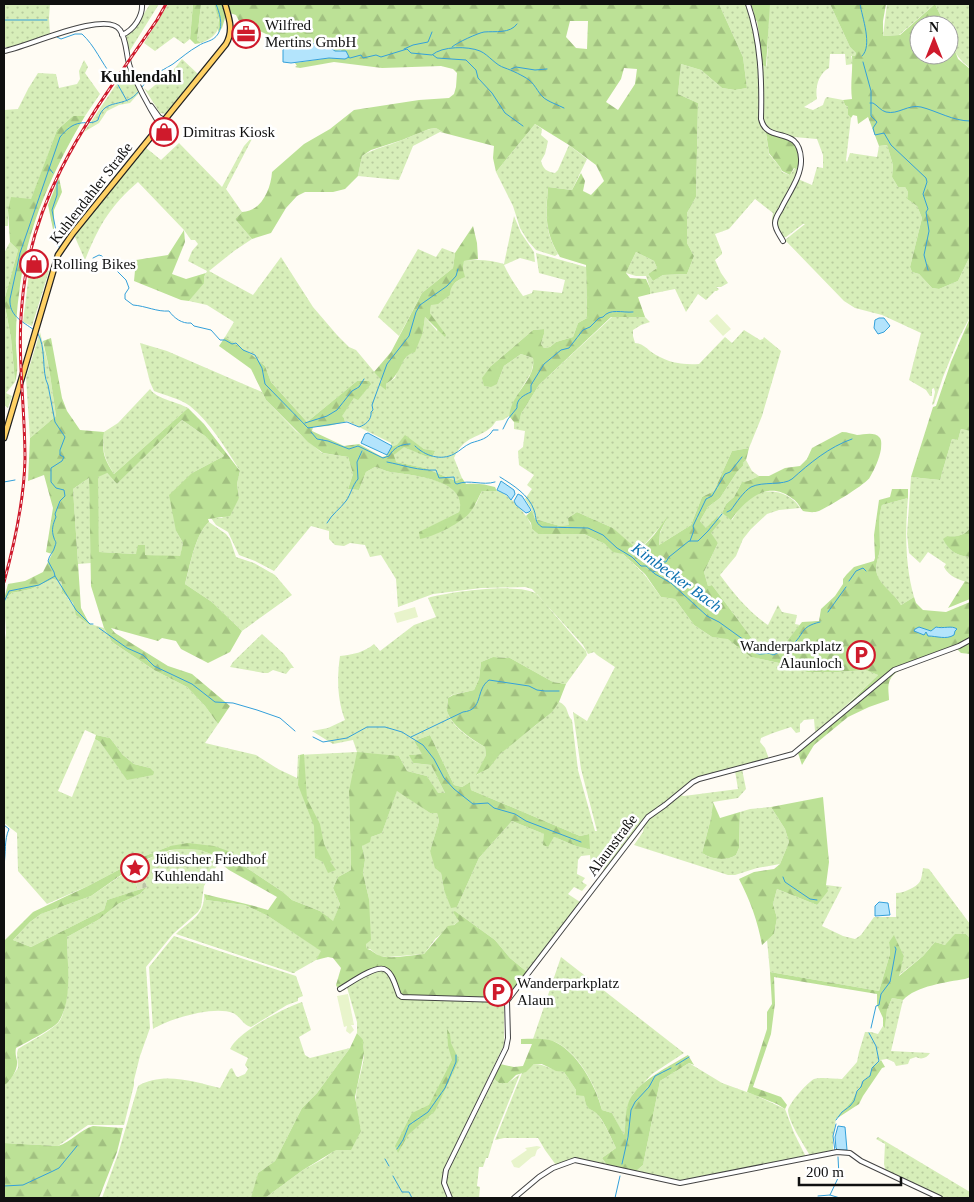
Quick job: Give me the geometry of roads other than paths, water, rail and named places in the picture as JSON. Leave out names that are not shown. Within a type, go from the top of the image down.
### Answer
[{"type":"main road","name":"Kuhlendahler Straße","points":[[4,438],[54,264],[61,249],[226,44],[231,30],[225,4]]},
{"type":"street","points":[[122,35],[128,32],[136,23],[143,12],[142,4]]},
{"type":"street","points":[[748,4],[754,21],[762,84],[762,125],[766,130],[792,138],[799,148],[801,157],[797,177],[776,219],[776,228],[783,241]]},
{"type":"street","points":[[4,51],[18,48],[62,32],[104,23],[115,25],[122,35],[130,67],[160,125]]},
{"type":"street","points":[[144,96],[156,114],[164,120]]},
{"type":"street","name":"Alaunstraße","points":[[507,1001],[641,824],[652,813],[699,779],[793,754],[894,670],[960,646],[970,640]]},
{"type":"street","points":[[340,989],[364,975],[381,968],[389,973],[399,995],[402,997],[507,1001],[507,1043],[446,1170],[444,1183],[450,1198]]},
{"type":"street","points":[[514,1198],[553,1168],[575,1160],[680,1183],[837,1152],[850,1153],[861,1161],[940,1198]]},
{"type":"water","points":[[299,42],[326,45],[335,51],[346,51],[349,57],[345,59],[329,58],[291,63],[283,62],[283,50],[287,44]]},
{"type":"water","points":[[884,318],[890,326],[884,332],[878,334],[874,328],[875,320]]},
{"type":"water","points":[[368,433],[392,446],[387,455],[361,443],[365,434]]},
{"type":"water","points":[[501,481],[514,490],[515,494],[511,500],[507,495],[497,490]]},
{"type":"water","points":[[518,494],[522,496],[531,510],[529,512],[526,513],[516,505],[514,501]]},
{"type":"water","points":[[919,627],[931,631],[936,627],[953,627],[957,629],[954,635],[941,637],[928,636],[926,632],[924,635],[914,631]]},
{"type":"water","points":[[879,902],[888,903],[890,915],[875,916],[875,906]]},
{"type":"water","points":[[838,1126],[845,1127],[847,1150],[838,1150],[836,1148],[835,1137]]},
{"type":"waterway","points":[[142,87],[153,76],[201,44],[216,37],[221,23],[216,4]]},
{"type":"waterway","points":[[860,4],[867,39],[867,45],[862,56]]},
{"type":"waterway","points":[[4,20],[47,20]]},
{"type":"waterway","points":[[452,47],[481,33],[506,31],[517,24]]},
{"type":"waterway","points":[[404,49],[428,42],[432,32]]},
{"type":"waterway","points":[[57,37],[61,39],[75,34],[82,34],[91,44],[112,76]]},
{"type":"waterway","points":[[348,57],[361,55],[363,58],[376,55],[381,57],[407,49],[411,53],[432,55],[448,48],[475,49],[501,67],[527,78],[544,98],[564,108]]},
{"type":"waterway","points":[[433,55],[437,58],[466,60],[476,70],[478,78],[492,93],[505,113],[523,126]]},
{"type":"waterway","points":[[863,62],[871,91],[871,116],[877,122],[873,128],[875,135],[884,133],[891,145],[926,178],[927,182],[923,194],[928,209],[926,212],[929,231],[924,255],[928,270]]},
{"type":"waterway","points":[[511,69],[516,67],[535,70],[547,69]]},
{"type":"waterway","points":[[117,83],[127,101]]},
{"type":"waterway","points":[[34,330],[14,314],[10,305],[10,299],[20,253],[60,137],[75,125],[98,120],[105,108],[128,100],[139,91]]},
{"type":"waterway","points":[[870,103],[890,113],[916,106],[964,121],[970,121]]},
{"type":"waterway","points":[[49,168],[53,173]]},
{"type":"waterway","points":[[57,181],[57,195],[52,210],[59,247]]},
{"type":"waterway","name":"Kimbecker Bach","points":[[93,258],[99,255],[102,256],[126,280],[129,288],[125,294],[125,299],[133,305],[169,311],[181,321],[211,330],[220,340],[225,340],[232,344],[236,343],[243,350],[255,355],[262,368],[265,384],[308,428],[347,422],[359,427],[368,422],[387,364],[409,336],[420,305],[447,286],[456,276],[458,269]]},
{"type":"waterway","points":[[503,429],[517,408],[519,400],[531,392],[531,385],[544,364],[561,350],[569,348],[583,330],[590,327],[599,318],[613,312],[633,312]]},
{"type":"waterway","points":[[4,602],[9,591],[39,585],[55,576],[48,561],[56,543],[53,535],[55,514],[60,501],[65,496],[64,490],[56,488],[51,482],[51,468],[62,461],[64,457],[60,455],[60,450],[65,437],[55,422],[46,380],[42,345],[37,332]]},
{"type":"waterway","points":[[305,423],[327,416],[337,410],[364,379]]},
{"type":"waterway","points":[[415,446],[428,455],[444,457],[481,440],[493,430],[498,430]]},
{"type":"waterway","name":"Kimbecker Bach","points":[[311,432],[317,439],[349,449],[358,446],[383,458],[389,456],[398,447],[410,444]]},
{"type":"waterway","points":[[727,512],[731,510],[751,487],[788,481],[828,451],[852,439]]},
{"type":"waterway","points":[[327,523],[346,501],[358,479],[357,462],[362,451]]},
{"type":"waterway","points":[[690,541],[694,530],[693,526],[706,499],[712,496],[725,474],[730,472],[742,457]]},
{"type":"waterway","name":"Kimbecker Bach","points":[[387,462],[417,469],[436,470],[439,478],[454,477],[457,484],[495,482]]},
{"type":"waterway","name":"Kimbecker Bach","points":[[500,477],[524,495],[532,505],[539,525],[542,527],[588,528],[603,535],[641,566],[646,566],[655,574],[671,583],[707,616],[744,640],[755,653],[773,655],[783,651],[790,647],[805,629],[820,622]]},
{"type":"waterway","points":[[4,482],[15,480]]},
{"type":"waterway","points":[[653,572],[658,570],[657,566],[661,562],[666,562],[669,557],[689,541],[698,541],[722,514]]},
{"type":"waterway","points":[[849,581],[856,571],[863,568],[866,571]]},
{"type":"waterway","points":[[55,576],[76,610],[90,624],[93,624]]},
{"type":"waterway","points":[[828,612],[846,587]]},
{"type":"waterway","points":[[99,628],[127,648],[143,655],[154,666],[192,684],[215,702],[233,703],[280,718],[295,731]]},
{"type":"waterway","points":[[411,737],[474,708],[482,689],[489,680],[529,686],[537,690],[559,691]]},
{"type":"waterway","points":[[313,737],[323,742],[347,738],[367,727],[385,727],[402,732],[423,745],[434,759],[444,778],[454,789],[473,804],[488,803],[494,808],[515,814],[526,821],[581,842]]},
{"type":"waterway","points":[[4,825],[9,829],[4,865]]},
{"type":"waterway","points":[[783,877],[785,882],[810,899],[817,900]]},
{"type":"waterway","points":[[871,1028],[876,1006],[879,1005],[881,994],[890,982],[895,947]]},
{"type":"waterway","points":[[836,1120],[854,1101],[863,1081],[870,1076],[872,1068],[879,1061],[876,1046],[869,1033]]},
{"type":"waterway","points":[[397,1149],[409,1125],[428,1112],[445,1088],[456,1062],[456,1055]]},
{"type":"waterway","points":[[676,1065],[689,1057]]},
{"type":"waterway","points":[[622,1164],[631,1110],[635,1102],[649,1087],[655,1076],[671,1068]]},
{"type":"waterway","points":[[835,1151],[833,1136],[836,1124]]},
{"type":"waterway","points":[[4,1186],[23,1185],[59,1168],[77,1146]]},
{"type":"waterway","points":[[830,1195],[839,1176],[838,1157]]},
{"type":"waterway","points":[[385,1159],[389,1166]]},
{"type":"waterway","points":[[393,1176],[402,1192],[409,1192],[412,1198]]},
{"type":"waterway","points":[[615,1198],[620,1176]]},
{"type":"waterway","points":[[818,1196],[830,1195],[840,1198]]},
{"type":"railway","points":[[4,582],[15,537],[23,490],[25,459],[21,362],[22,304],[28,263],[38,224],[52,188],[89,120],[166,4]]},
{"type":"place","name":"Wilfred Mertins GmbH","points":[[246,34]]},
{"type":"place","name":"Dimitras Kiosk","points":[[164,132]]},
{"type":"place","name":"Rolling Bikes","points":[[34,264]]},
{"type":"place","name":"Wanderparkplatz Alaunloch","points":[[861,655]]},
{"type":"place","name":"Jüdischer Friedhof Kuhlendahl","points":[[135,868]]},
{"type":"place","name":"Wanderparkplatz Alaun","points":[[498,992]]},
{"type":"district","name":"Kuhlendahl","points":[[141,76]]}]
